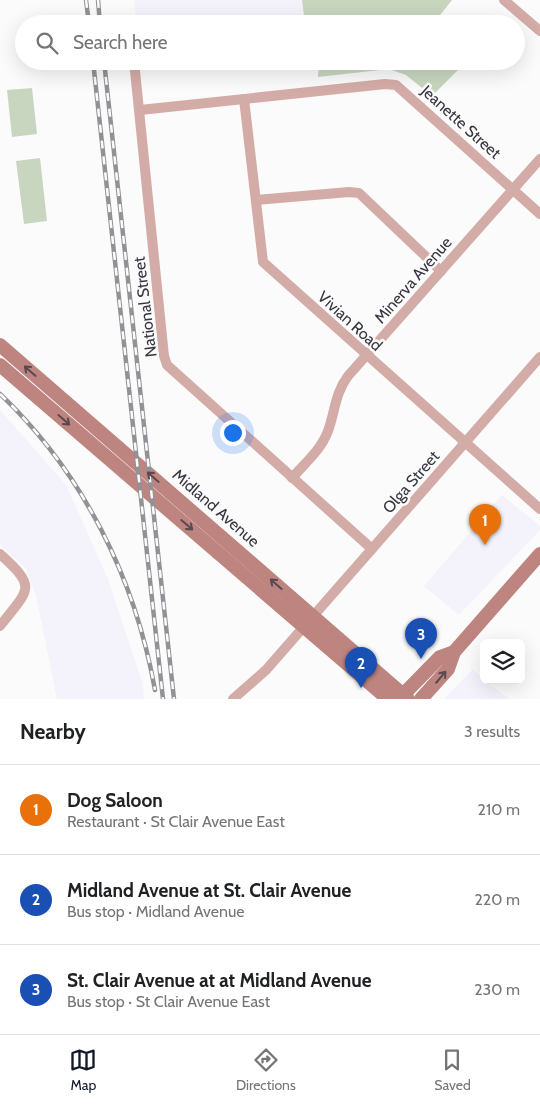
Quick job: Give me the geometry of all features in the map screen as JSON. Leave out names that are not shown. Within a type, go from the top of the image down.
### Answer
[{"type":"main road","name":"Midland Avenue","points":[[0,345],[309,621],[388,699]]},
{"type":"main road","name":"Midland Avenue","points":[[0,365],[403,697]]},
{"type":"main road","points":[[421,699],[448,669],[454,652],[540,554]]},
{"type":"main road","points":[[403,697],[440,657],[454,652]]},
{"type":"street","points":[[504,0],[521,15]]},
{"type":"street","points":[[525,19],[540,32]]},
{"type":"street","name":"National Street","points":[[135,70],[164,356],[167,365],[372,550]]},
{"type":"street","name":"Jeanette Street","points":[[140,110],[385,84],[396,86],[540,214]]},
{"type":"street","name":"Vivian Road","points":[[244,99],[263,262],[366,356],[540,509]]},
{"type":"street","name":"Minerva Avenue","points":[[292,478],[318,448],[327,432],[339,391],[366,356],[540,159]]},
{"type":"street","points":[[256,200],[349,192],[359,193],[441,271]]},
{"type":"street","name":"Olga Street","points":[[233,699],[266,670],[540,357]]},
{"type":"street","points":[[0,554],[22,574],[25,591],[20,601],[0,626]]},
{"type":"shaded area","points":[[134,0],[302,0],[304,15],[136,15]]},
{"type":"shaded area","points":[[0,410],[66,485],[108,579],[142,682],[144,699],[57,699],[36,595],[26,568],[0,545]]},
{"type":"shaded area","points":[[502,495],[540,526],[540,530],[459,615],[424,586]]},
{"type":"shaded area","points":[[473,669],[480,676],[480,684],[489,684],[509,699],[444,699]]},
{"type":"green space","points":[[302,0],[452,0],[440,15],[304,15]]},
{"type":"green space","points":[[318,70],[380,70],[318,77]]},
{"type":"green space","points":[[392,70],[458,70],[432,96],[406,75]]},
{"type":"green space","points":[[32,88],[37,134],[12,137],[7,90]]},
{"type":"green space","points":[[40,158],[47,221],[24,224],[16,161]]},
{"type":"railway","points":[[86,0],[88,15]]},
{"type":"railway","points":[[98,0],[99,15]]},
{"type":"railway","points":[[94,70],[163,699]]},
{"type":"railway","points":[[105,70],[174,699]]},
{"type":"railway","points":[[0,394],[30,425],[56,458],[80,493],[101,530],[119,568],[134,608],[146,648],[155,690]]},
{"type":"place","name":"Dog Saloon","points":[[485,545]]},
{"type":"place","name":"St. Clair Avenue at at Midland Avenue","points":[[421,659]]},
{"type":"place","name":"Midland Avenue at St. Clair Avenue","points":[[361,688]]}]
